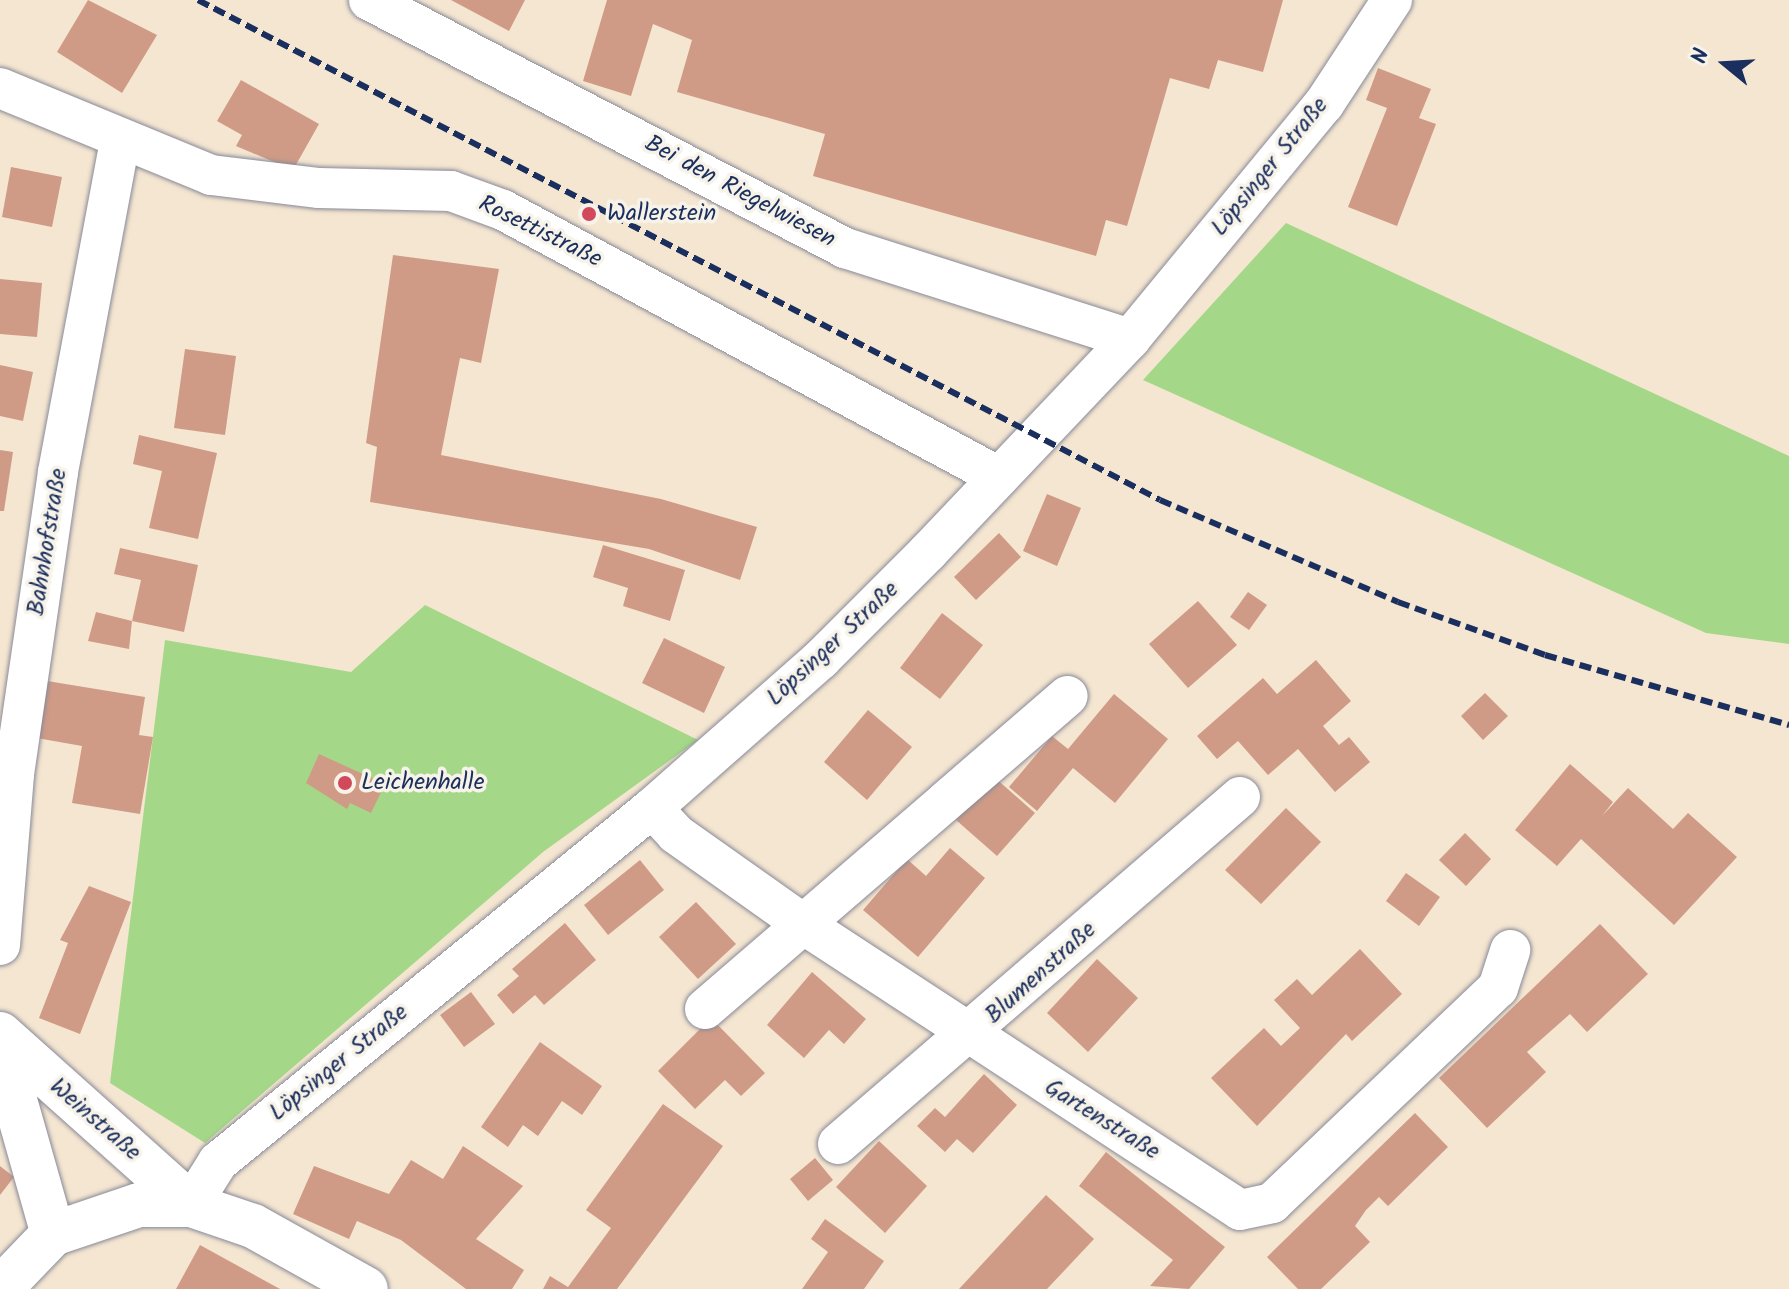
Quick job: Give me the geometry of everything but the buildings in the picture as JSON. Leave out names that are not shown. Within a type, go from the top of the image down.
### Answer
[{"type":"street","name":"Bei den Riegelwiesen","points":[[369,0],[845,248],[1130,339]]},
{"type":"street","name":"Löpsinger Straße","points":[[191,1205],[218,1162],[652,808],[821,659],[1130,339],[1324,104],[1392,0]]},
{"type":"street","name":"Rosettistraße","points":[[0,88],[120,141],[211,175],[319,188],[451,191],[503,210],[999,477]]},
{"type":"street","name":"Bahnhofstraße","points":[[0,945],[14,774],[58,472],[120,141]]},
{"type":"street","points":[[705,1009],[1067,696]]},
{"type":"street","name":"Blumenstraße","points":[[838,1144],[970,1036],[1240,797]]},
{"type":"street","name":"Gartenstraße","points":[[652,808],[676,834],[803,924],[1240,1210],[1272,1203],[1498,988],[1510,950]]},
{"type":"street","name":"Weinstraße","points":[[0,1034],[191,1205]]},
{"type":"street","name":"Weinstraße","points":[[0,1047],[53,1234]]},
{"type":"street","points":[[0,1289],[53,1234],[139,1205],[191,1205],[253,1226],[366,1289]]},
{"type":"green space","points":[[1286,223],[1789,456],[1789,644],[1706,633],[1143,380]]},
{"type":"green space","points":[[425,605],[698,740],[543,852],[205,1143],[110,1083],[165,640],[351,672]]},
{"type":"railway","points":[[198,0],[1160,500],[1398,602],[1545,655],[1789,725]]},
{"type":"place","name":"Wallerstein","points":[[589,214]]},
{"type":"place","name":"Leichenhalle","points":[[345,783]]}]
